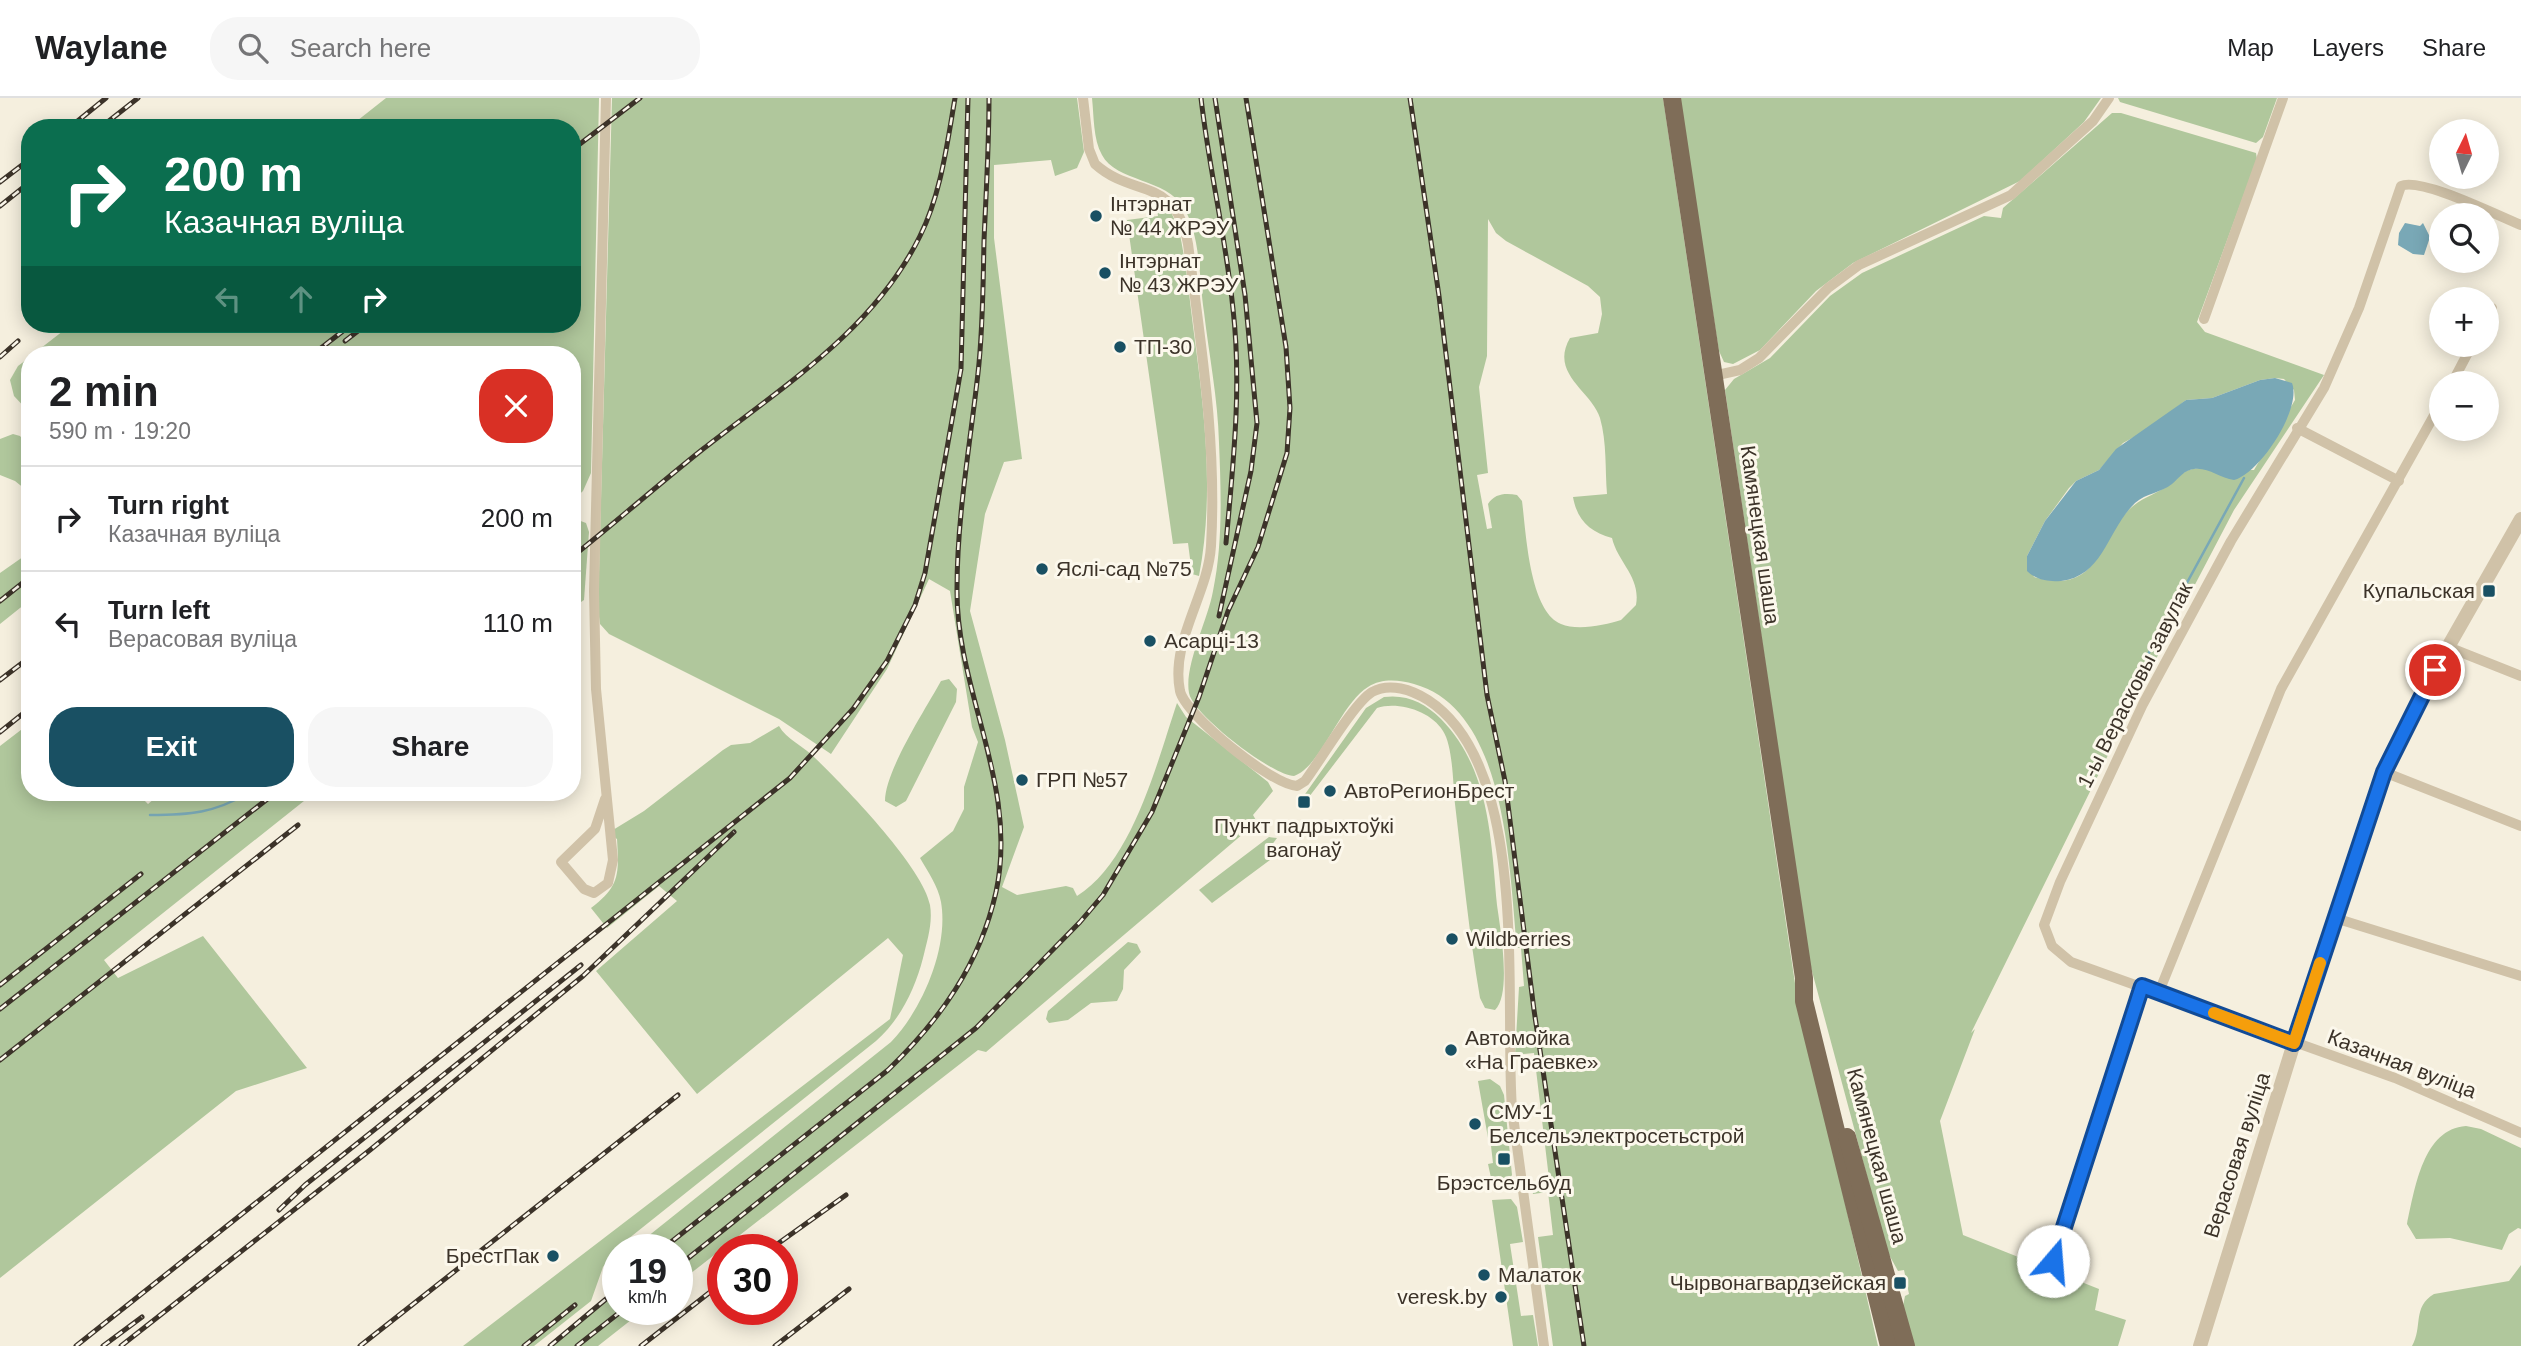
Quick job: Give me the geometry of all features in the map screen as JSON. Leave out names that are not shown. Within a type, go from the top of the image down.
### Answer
[{"type":"main road","name":"Камянецкая шаша","points":[[1672,98],[1804,978],[1804,1001],[1829,1112],[1889,1346]]},
{"type":"main road","name":"Камянецкая шаша","points":[[1804,978],[1813,1000],[1840,1112],[1906,1346]]},
{"type":"street","points":[[605,799],[595,829],[561,862],[584,889],[594,893],[608,883],[612,869],[596,689],[594,591],[606,98]]},
{"type":"street","points":[[1083,98],[1089,149],[1095,164],[1168,201],[1180,215],[1188,244],[1213,456],[1209,564],[1178,667],[1184,703],[1212,732],[1278,780],[1297,786],[1305,781],[1365,698],[1381,688],[1402,688],[1424,697],[1451,720],[1469,743],[1486,780],[1497,829],[1511,965],[1509,1071],[1512,1109],[1544,1346]]},
{"type":"street","points":[[1713,376],[1740,370],[1759,358],[1828,288],[1859,265],[2011,195],[2074,140],[2104,108],[2109,98]]},
{"type":"street","points":[[2204,319],[2283,98]]},
{"type":"street","name":"1-ы Верасковы завулак","points":[[2071,962],[2052,946],[2044,925],[2060,882],[2143,704],[2297,428],[2324,388],[2345,343],[2397,192],[2407,184],[2429,188],[2521,225]]},
{"type":"street","points":[[2160,992],[2281,689],[2429,425]]},
{"type":"street","points":[[2297,428],[2399,481]]},
{"type":"street","name":"Верасовая вуліца","points":[[2200,1346],[2334,918],[2384,772],[2448,647],[2521,519]]},
{"type":"street","points":[[2448,647],[2521,676]]},
{"type":"street","points":[[2384,772],[2521,826]]},
{"type":"street","points":[[2334,918],[2521,976]]},
{"type":"street","name":"Казачная вуліца","points":[[2071,962],[2395,1078],[2521,1133]]},
{"type":"street","points":[[2053,1261],[2142,986]]},
{"type":"green space","points":[[386,98],[599,98],[591,473],[581,493],[581,346],[44,346],[60,333],[581,333],[581,119],[359,119]]},
{"type":"green space","points":[[612,98],[1077,98],[1084,152],[1077,168],[1055,176],[1051,160],[994,165],[994,238],[1022,459],[1004,462],[985,514],[970,611],[1005,740],[1024,827],[1002,887],[1017,895],[1066,886],[1073,888],[1077,896],[1097,880],[1128,835],[1151,781],[1177,703],[1186,717],[1268,782],[1273,791],[1253,815],[1257,822],[986,1052],[978,1050],[741,1234],[707,1234],[707,1261],[693,1272],[693,1234],[651,1234],[891,1042],[923,996],[937,958],[942,920],[938,890],[920,858],[953,831],[964,809],[964,787],[978,742],[972,727],[950,591],[929,579],[887,669],[831,754],[779,719],[609,634],[600,624],[598,609]]},
{"type":"green space","points":[[1092,98],[1663,98],[1796,990],[1878,1346],[1553,1346],[1538,1237],[1553,1235],[1548,1192],[1533,1194],[1532,1190],[1550,1187],[1534,1053],[1515,1055],[1519,987],[1524,986],[1521,948],[1517,948],[1506,837],[1498,797],[1486,759],[1469,725],[1445,700],[1414,684],[1385,681],[1368,687],[1348,707],[1313,761],[1294,776],[1269,766],[1235,743],[1194,703],[1188,682],[1213,591],[1220,536],[1221,498],[1217,410],[1194,232],[1190,219],[1176,198],[1154,185],[1118,170],[1102,155],[1095,135]],"holes":[[[1488,219],[1496,233],[1588,286],[1600,297],[1602,314],[1598,333],[1570,338],[1565,351],[1565,362],[1568,372],[1596,408],[1600,418],[1605,446],[1607,494],[1573,497],[1586,524],[1612,538],[1632,578],[1637,595],[1636,605],[1621,620],[1575,627],[1561,624],[1550,616],[1542,604],[1531,569],[1522,501],[1517,495],[1501,495],[1491,500],[1488,504],[1492,528],[1487,529],[1477,475],[1488,473],[1479,387],[1487,356]]]},
{"type":"green space","points":[[1679,98],[2101,98],[2084,122],[2020,181],[1853,263],[1816,291],[1760,350],[1733,364],[1724,362],[1719,351]]},
{"type":"green space","points":[[2118,98],[2277,98],[2263,137],[2256,143],[2120,102]]},
{"type":"green space","points":[[2112,113],[2121,113],[2256,153],[2257,159],[2197,322],[2205,332],[2324,375],[2234,510],[2145,680],[1971,1033],[1975,1029],[1940,1121],[1963,1235],[2099,1289],[2095,1310],[2126,1320],[2118,1346],[1914,1346],[1903,1306],[1905,1296],[1909,1294],[1904,1270],[1898,1271],[1887,1251],[1809,960],[1725,390],[1734,379],[1770,358],[1830,296],[1862,273],[1984,216],[2001,218],[2003,208]],"holes":[[[2284,379],[2294,390],[2295,400],[2254,470],[2203,468],[2186,471],[2168,486],[2139,501],[2129,510],[2091,566],[2082,574],[2070,580],[2054,581],[2034,577],[2027,556],[2045,521],[2069,488],[2076,481],[2099,470],[2123,443],[2147,430],[2186,400],[2212,398],[2260,380]]]},
{"type":"green space","points":[[1155,199],[1171,212],[1179,230],[1201,388],[1207,482],[1204,545],[1199,576],[1192,574],[1188,543],[1173,544],[1127,220],[1158,216]]},
{"type":"green space","points":[[21,364],[21,403],[14,396],[10,380]]},
{"type":"green space","points":[[13,434],[21,437],[21,486],[0,475],[0,439]]},
{"type":"green space","points":[[581,521],[586,523],[589,532],[584,600],[581,602]]},
{"type":"green space","points":[[21,558],[21,607],[0,624],[0,573]]},
{"type":"green space","points":[[949,679],[957,689],[956,702],[906,801],[896,807],[885,801],[898,757],[941,681]]},
{"type":"green space","points":[[1384,697],[1408,698],[1435,713],[1457,739],[1470,760],[1479,783],[1490,831],[1504,960],[1503,990],[1495,1010],[1485,1008],[1480,998],[1466,902],[1451,756],[1446,738],[1438,724],[1413,709],[1394,706],[1377,708],[1299,810],[1303,797],[1366,708]]},
{"type":"green space","points":[[779,726],[815,758],[898,849],[924,889],[930,905],[929,932],[920,970],[906,1003],[885,1033],[876,1041],[634,1234],[609,1234],[890,1019],[903,955],[888,938],[697,1094],[596,971],[677,901],[659,886],[607,928],[591,908],[608,893],[616,878],[617,839],[608,833],[644,811],[723,750],[731,745],[750,743]]},
{"type":"green space","points":[[21,730],[21,801],[145,801],[148,804],[152,801],[304,801],[104,960],[118,978],[203,936],[307,1068],[236,1091],[0,1278],[0,746]]},
{"type":"green space","points":[[1269,837],[1277,838],[1271,846],[1278,854],[1212,903],[1199,890]]},
{"type":"green space","points":[[1128,942],[1137,944],[1141,952],[1124,970],[1123,989],[1117,1001],[1091,1003],[1068,1020],[1049,1023],[1046,1019],[1048,1011]]},
{"type":"green space","points":[[1490,1079],[1500,1086],[1504,1095],[1512,1175],[1507,1184],[1493,1187],[1488,1164],[1493,1163],[1493,1138],[1488,1138],[1478,1081]]},
{"type":"green space","points":[[2466,1126],[2481,1129],[2521,1148],[2521,1229],[2509,1234],[2502,1250],[2450,1238],[2416,1239],[2407,1224],[2418,1178],[2431,1149],[2451,1130]]},
{"type":"green space","points":[[1511,1199],[1517,1207],[1523,1242],[1510,1244],[1521,1316],[1533,1315],[1538,1346],[1513,1346],[1492,1200]]},
{"type":"green space","points":[[602,1240],[602,1270],[591,1301],[534,1346],[463,1346]]},
{"type":"green space","points":[[2521,1265],[2521,1346],[2412,1346],[2420,1311],[2427,1299],[2434,1294],[2509,1281]]},
{"type":"green space","points":[[602,1303],[602,1325],[625,1325],[598,1346],[550,1346]]},
{"type":"water","points":[[2405,223],[2420,226],[2423,223],[2429,235],[2424,255],[2413,254],[2398,245],[2399,233]]},
{"type":"water","points":[[2275,378],[2292,383],[2291,408],[2276,439],[2255,466],[2244,475],[2234,480],[2204,470],[2187,471],[2168,487],[2135,503],[2104,550],[2087,570],[2061,581],[2047,581],[2027,571],[2027,556],[2045,521],[2076,481],[2099,470],[2116,449],[2186,400],[2212,398],[2260,380]]},
{"type":"waterway","points":[[2146,658],[2244,478]]},
{"type":"waterway","points":[[150,815],[201,812],[232,801]]},
{"type":"railway","points":[[80,119],[106,98]]},
{"type":"railway","points":[[111,119],[138,98]]},
{"type":"railway","points":[[581,143],[640,98]]},
{"type":"railway","points":[[581,550],[824,354],[878,300],[901,270],[927,220],[942,168],[955,98]]},
{"type":"railway","points":[[76,1346],[790,778],[853,709],[887,661],[915,605],[925,573],[961,369],[968,98]]},
{"type":"railway","points":[[681,1234],[888,1070],[907,1051],[956,989],[969,967],[989,918],[996,892],[1001,852],[999,814],[994,776],[966,665],[959,627],[957,589],[962,508],[981,340],[989,98]]},
{"type":"railway","points":[[1201,98],[1236,338],[1235,426],[1226,543]]},
{"type":"railway","points":[[1215,98],[1245,295],[1257,423],[1251,471],[1219,616]]},
{"type":"railway","points":[[693,1254],[976,1028],[1103,895],[1152,812],[1199,697],[1228,611],[1258,547],[1287,453],[1290,408],[1286,347],[1246,98]]},
{"type":"railway","points":[[1410,98],[1439,296],[1487,695],[1505,781],[1534,1010],[1584,1346]]},
{"type":"railway","points":[[0,182],[21,166]]},
{"type":"railway","points":[[0,206],[21,189]]},
{"type":"railway","points":[[324,346],[340,333]]},
{"type":"railway","points":[[345,341],[355,333]]},
{"type":"railway","points":[[0,357],[18,341]]},
{"type":"railway","points":[[0,601],[21,584]]},
{"type":"railway","points":[[0,680],[21,664]]},
{"type":"railway","points":[[0,732],[21,715]]},
{"type":"railway","points":[[0,1009],[265,801]]},
{"type":"railway","points":[[0,1060],[298,825]]},
{"type":"railway","points":[[121,1346],[370,1150],[583,976],[734,832]]},
{"type":"railway","points":[[0,985],[141,874]]},
{"type":"railway","points":[[279,1210],[305,1185],[581,965]]},
{"type":"railway","points":[[360,1346],[678,1095]]},
{"type":"railway","points":[[791,1234],[846,1195]]},
{"type":"railway","points":[[775,1346],[849,1289]]},
{"type":"railway","points":[[641,1346],[707,1294]]},
{"type":"railway","points":[[550,1346],[602,1302]]},
{"type":"railway","points":[[524,1346],[575,1305]]},
{"type":"railway","points":[[103,1346],[142,1317]]},
{"type":"railway","points":[[577,1346],[604,1325]]},
{"type":"slow traffic","points":[[2214,1013],[2294,1043],[2320,963]]},
{"type":"place","name":"Інтэрнат № 44 ЖРЭУ","points":[[1096,216]]},
{"type":"place","name":"Інтэрнат № 43 ЖРЭУ","points":[[1105,273]]},
{"type":"place","name":"ТП-30","points":[[1120,347]]},
{"type":"place","name":"Яслі-сад №75","points":[[1042,569]]},
{"type":"place","name":"Купальская","points":[[2489,591]]},
{"type":"place","name":"Асарці-13","points":[[1150,641]]},
{"type":"place","name":"ГРП №57","points":[[1022,780]]},
{"type":"place","name":"АвтоРегионБрест","points":[[1330,791]]},
{"type":"place","name":"Пункт падрыхтоўкі вагонаў","points":[[1304,802]]},
{"type":"place","name":"Wildberries","points":[[1452,939]]},
{"type":"place","name":"Автомойка «На Граевке»","points":[[1451,1050]]},
{"type":"place","name":"СМУ-1 Белсельэлектросетьстрой","points":[[1475,1124]]},
{"type":"place","name":"Брэстсельбуд","points":[[1504,1159]]},
{"type":"place","name":"БрестПак","points":[[553,1256]]},
{"type":"place","name":"Малаток","points":[[1484,1275]]},
{"type":"place","name":"Чырвонагвардзейская","points":[[1900,1283]]},
{"type":"place","name":"veresk.by","points":[[1501,1297]]},
{"type":"route","points":[[2053,1261],[2142,986],[2294,1043],[2384,772],[2435,670]]}]
